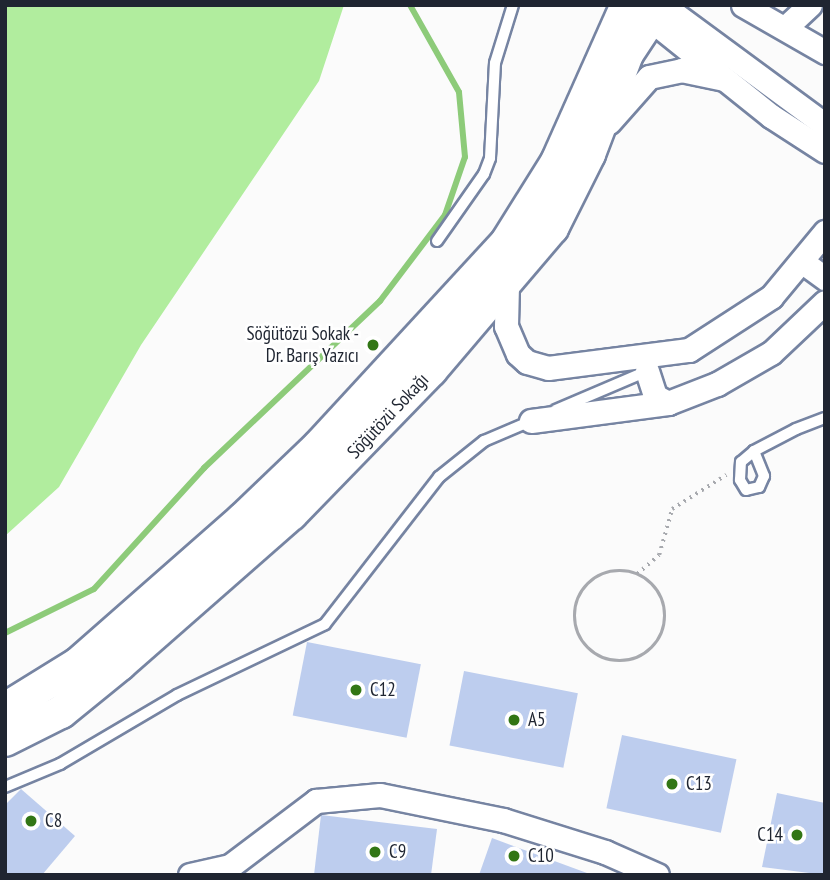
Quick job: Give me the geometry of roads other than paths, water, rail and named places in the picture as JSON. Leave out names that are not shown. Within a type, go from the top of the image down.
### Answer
[{"type":"street","points":[[744,5],[825,52]]},
{"type":"street","points":[[785,28],[810,5]]},
{"type":"street","points":[[648,8],[728,80],[825,151]]},
{"type":"street","points":[[648,8],[825,125]]},
{"type":"street","name":"Söğütözü Sokağı","points":[[5,740],[80,697],[292,514],[378,427],[507,285],[552,228],[589,155],[609,92],[648,8]]},
{"type":"street","name":"Söğütözü Sokağı","points":[[5,709],[78,664],[243,519],[319,446],[507,242],[648,8]]},
{"type":"street","points":[[589,155],[621,105],[649,77],[681,70],[728,80]]},
{"type":"street","points":[[507,285],[506,326],[518,354],[527,362],[548,368],[689,350],[771,297],[812,254],[825,232]]},
{"type":"street","points":[[812,254],[825,278]]},
{"type":"street","points":[[531,421],[668,402],[717,384],[771,353],[825,302]]},
{"type":"street","points":[[647,371],[655,396],[668,402]]},
{"type":"street","points":[[190,875],[230,866],[316,801],[380,795],[503,820],[604,852],[657,875]]},
{"type":"lane","points":[[437,241],[484,174],[490,158],[495,64],[513,5]]},
{"type":"lane","points":[[5,787],[60,764],[166,700],[325,624],[439,477],[484,441],[647,371],[689,350]]},
{"type":"lane","points":[[754,452],[764,476],[759,487],[746,490],[740,480],[741,467],[754,452],[825,418]]},
{"type":"waterway","points":[[5,633],[94,589],[204,468],[380,301],[445,215],[465,157],[459,92],[410,5]]},
{"type":"place","name":"Söğütözü Sokak - Dr. Barış Yazıcı","points":[[373,345]]},
{"type":"place","name":"C12","points":[[356,690]]},
{"type":"place","name":"A5","points":[[514,720]]},
{"type":"place","name":"C13","points":[[672,784]]},
{"type":"place","name":"C8","points":[[31,821]]},
{"type":"place","name":"C14","points":[[797,835]]},
{"type":"place","name":"C9","points":[[375,852]]},
{"type":"place","name":"C10","points":[[514,856]]}]
